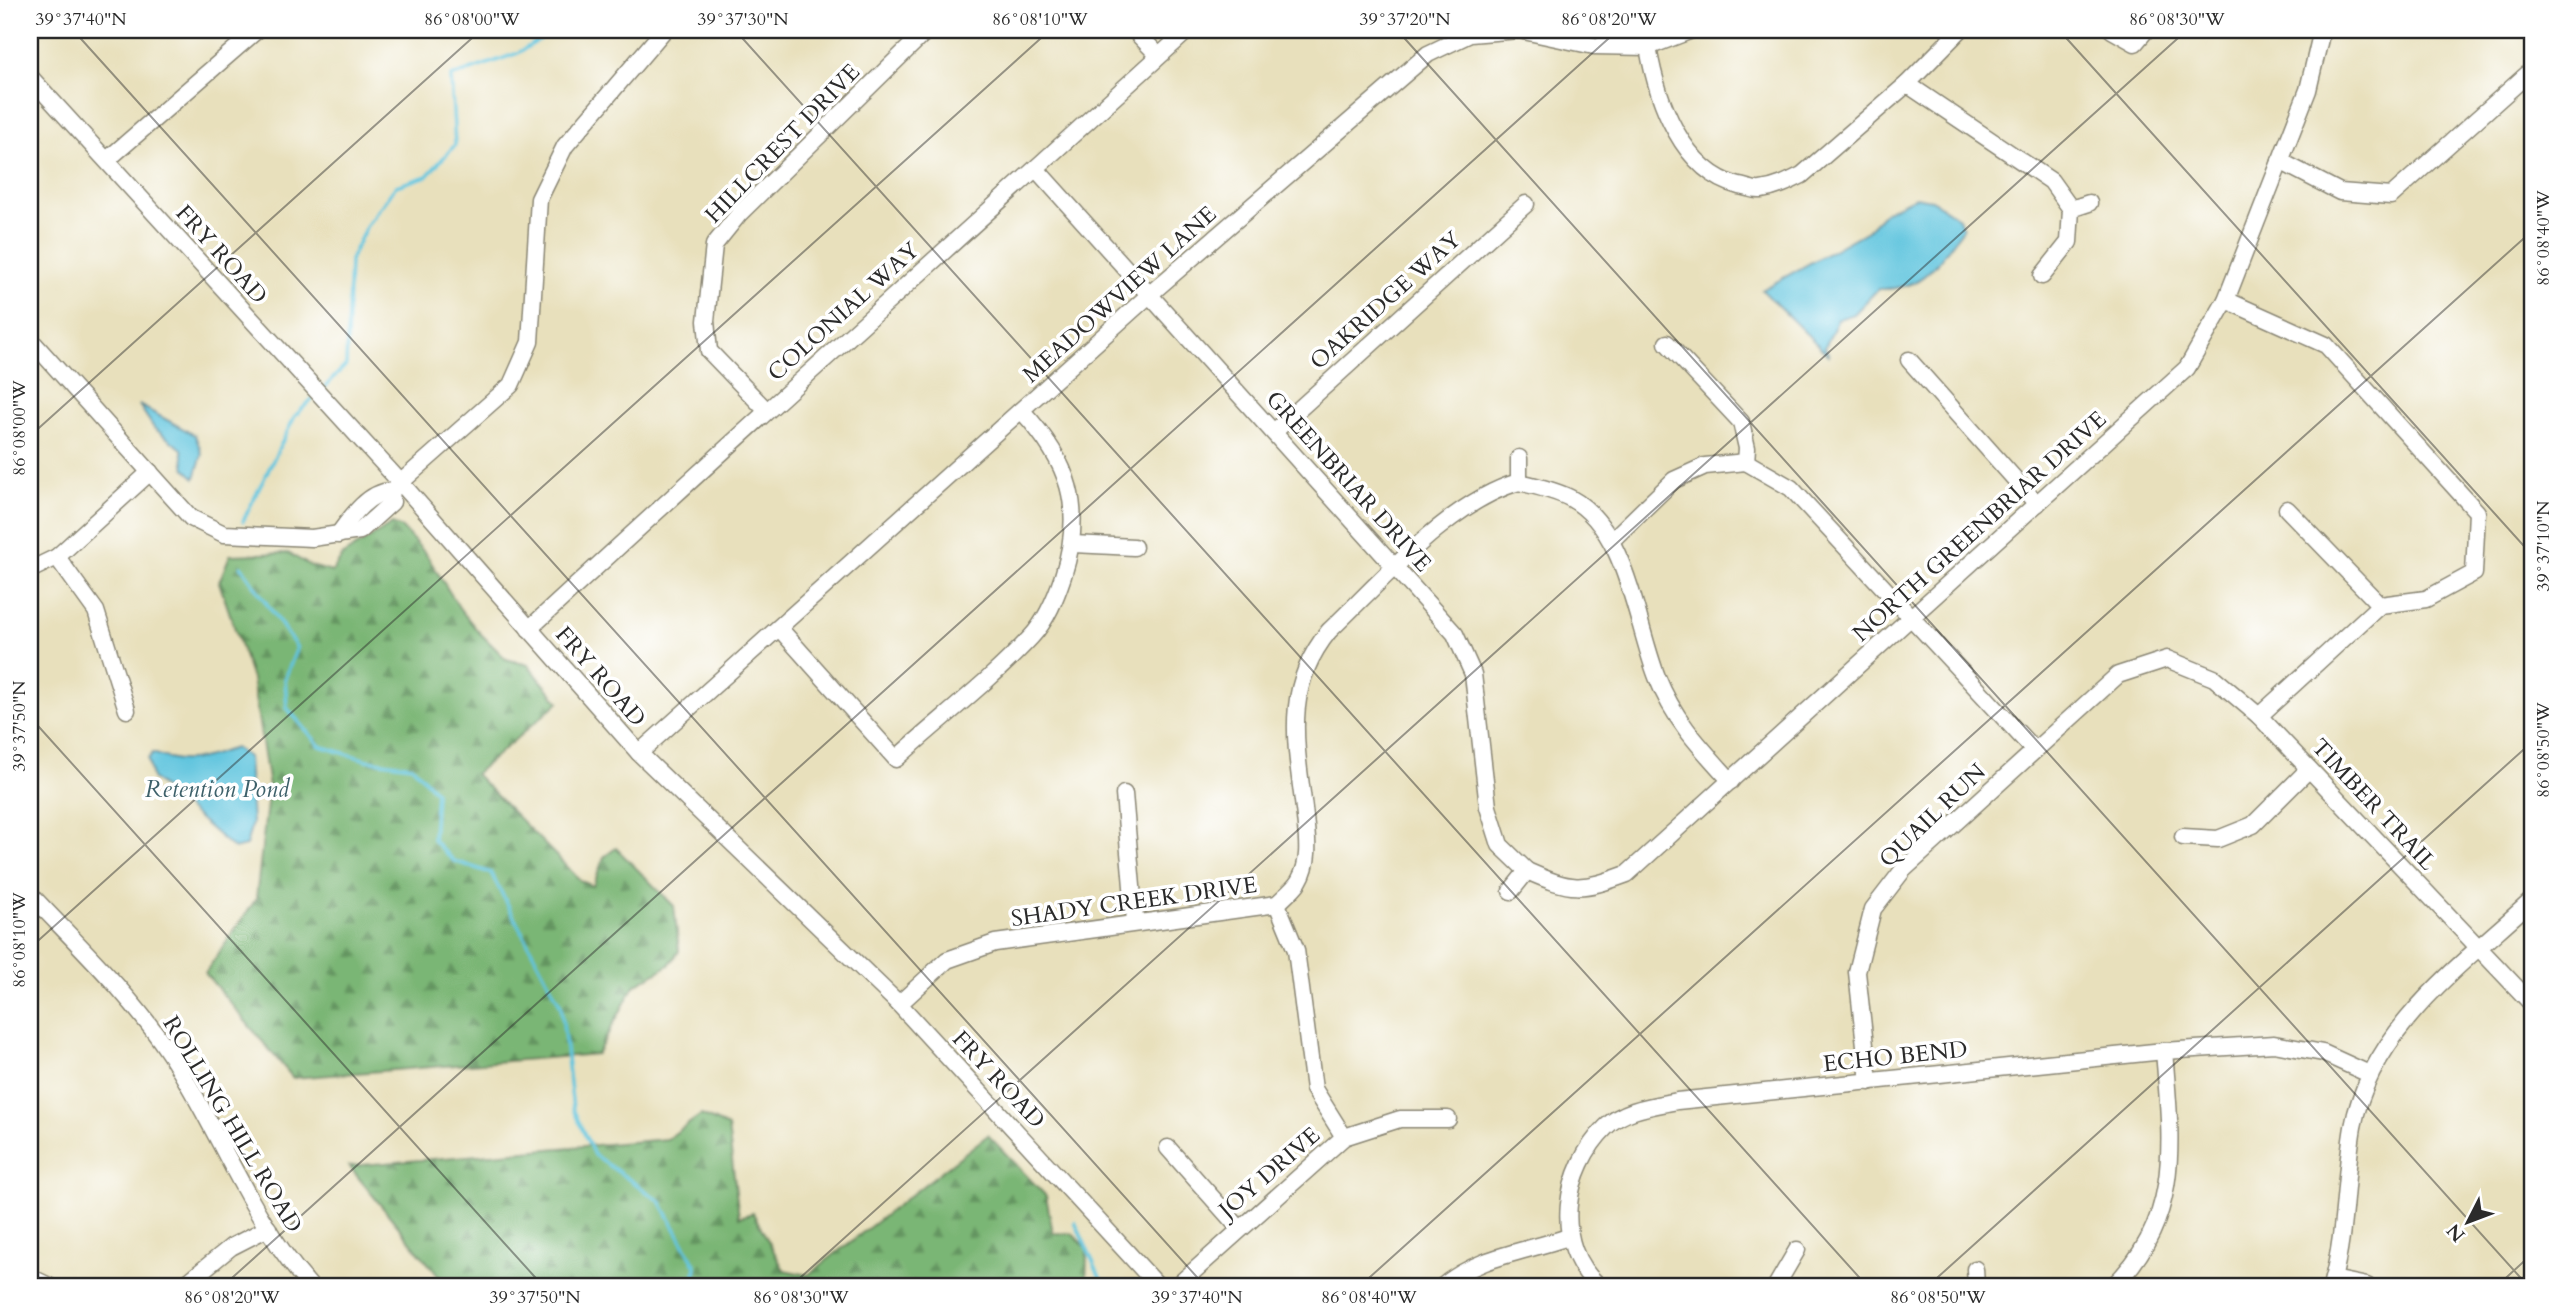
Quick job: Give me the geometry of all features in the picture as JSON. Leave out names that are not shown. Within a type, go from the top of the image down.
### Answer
[{"type":"street","points":[[107,160],[257,30]]},
{"type":"street","points":[[30,339],[191,518],[224,534],[312,538],[338,535],[352,515],[378,492],[396,487],[511,385],[530,342],[539,199],[565,146],[664,30]]},
{"type":"street","name":"HILLCREST DRIVE","points":[[766,410],[709,351],[707,309],[714,245],[738,214],[927,30]]},
{"type":"street","points":[[1134,30],[1159,57]]},
{"type":"street","name":"COLONIAL WAY","points":[[529,629],[766,410],[1037,170],[1188,30]]},
{"type":"street","name":"MEADOWVIEW LANE","points":[[639,753],[1150,294],[1428,54],[1470,34],[1519,30],[1594,46],[1648,47],[1692,30]]},
{"type":"street","points":[[1648,47],[1663,104],[1688,150],[1704,169],[1722,181],[1758,191],[1781,185],[1802,175],[1908,84],[1960,30]]},
{"type":"street","points":[[2112,30],[2135,43],[2146,30]]},
{"type":"street","name":"NORTH GREENBRIAR DRIVE","points":[[1527,871],[1559,886],[1590,888],[1627,874],[2187,368],[2226,300],[2308,90],[2322,30]]},
{"type":"street","points":[[2280,161],[2340,192],[2391,196],[2532,71]]},
{"type":"street","name":"FRY ROAD","points":[[30,77],[336,416],[396,487],[529,629],[639,753],[777,890],[899,1004],[1158,1286]]},
{"type":"street","points":[[1908,84],[2051,181],[2071,209],[2069,242],[2042,276]]},
{"type":"street","name":"GREENBRIAR DRIVE","points":[[1037,170],[1275,431],[1455,634],[1473,674],[1481,722],[1488,807],[1500,845],[1527,871]]},
{"type":"street","points":[[2071,209],[2089,203]]},
{"type":"street","name":"OAKRIDGE WAY","points":[[1275,431],[1526,204]]},
{"type":"street","points":[[2226,300],[2326,345],[2476,512],[2474,573],[2426,599],[2380,605],[2259,716]]},
{"type":"street","points":[[1667,343],[1741,422],[1747,447],[1746,462]]},
{"type":"street","points":[[1909,360],[2036,504]]},
{"type":"street","points":[[780,629],[896,759],[1033,636],[1056,598],[1073,544],[1073,507],[1065,473],[1049,440],[1022,411]]},
{"type":"street","points":[[1519,458],[1519,481],[1571,498],[1595,517],[1612,540],[1657,678],[1674,713],[1680,725],[1731,781]]},
{"type":"street","points":[[1612,540],[1674,480],[1705,466],[1746,462],[1791,488],[2034,750]]},
{"type":"street","points":[[30,570],[57,557],[150,472]]},
{"type":"street","name":"SHADY CREEK DRIVE","points":[[899,1004],[947,960],[995,943],[1135,921],[1277,904],[1299,881],[1309,849],[1294,716],[1301,681],[1315,649],[1329,631],[1461,509],[1497,488],[1519,481]]},
{"type":"street","points":[[2287,509],[2380,605]]},
{"type":"street","points":[[1073,544],[1134,547]]},
{"type":"street","points":[[57,557],[96,611],[127,710]]},
{"type":"street","name":"TIMBER TRAIL","points":[[2167,659],[2214,678],[2259,716],[2532,1004]]},
{"type":"street","name":"QUAIL RUN","points":[[1869,1082],[1857,972],[1873,908],[1903,870],[2118,675],[2167,659]]},
{"type":"street","points":[[2183,837],[2218,839],[2253,825],[2309,769]]},
{"type":"street","points":[[1124,794],[1135,921]]},
{"type":"street","points":[[1511,891],[1527,871]]},
{"type":"street","name":"ROLLING HILL ROAD","points":[[30,894],[154,1032],[179,1069],[287,1259],[310,1286]]},
{"type":"street","points":[[2367,1286],[2332,1283],[2353,1125],[2369,1074],[2406,1017],[2532,900]]},
{"type":"street","points":[[1277,904],[1296,950],[1314,1089],[1344,1137]]},
{"type":"street","name":"ECHO BEND","points":[[1599,1286],[1589,1278],[1568,1237],[1570,1190],[1581,1157],[1607,1125],[1637,1109],[1677,1101],[2164,1051],[2274,1044],[2323,1054],[2369,1074]]},
{"type":"street","points":[[2113,1286],[2127,1272],[2155,1228],[2169,1183],[2171,1139],[2164,1051]]},
{"type":"street","name":"JOY DRIVE","points":[[1177,1286],[1344,1137],[1400,1119],[1448,1119]]},
{"type":"street","points":[[1168,1148],[1239,1228]]},
{"type":"street","points":[[183,1286],[231,1247],[268,1228]]},
{"type":"street","points":[[1443,1286],[1455,1276],[1498,1255],[1568,1237]]},
{"type":"street","points":[[1776,1286],[1797,1250]]},
{"type":"street","points":[[1975,1269],[1976,1286]]},
{"type":"street","points":[[30,1278],[49,1286]]},
{"type":"green space","points":[[392,524],[402,528],[426,554],[460,609],[477,630],[506,659],[528,665],[559,702],[475,774],[581,881],[593,886],[604,857],[616,848],[674,906],[679,951],[669,965],[634,986],[597,1054],[293,1078],[205,973],[256,899],[269,786],[252,679],[219,582],[230,555],[288,553],[311,566],[332,572],[343,555]]},
{"type":"green space","points":[[701,1115],[728,1127],[739,1217],[753,1213],[784,1270],[808,1275],[988,1135],[1046,1196],[1053,1233],[1073,1234],[1087,1249],[1086,1286],[451,1286],[444,1283],[349,1166],[667,1139]]},
{"type":"water","points":[[1915,197],[1932,200],[1959,218],[1963,229],[1937,263],[1919,280],[1894,288],[1878,289],[1854,314],[1838,319],[1825,347],[1829,356],[1762,290],[1867,231],[1886,211]]},
{"type":"water","points":[[139,405],[195,435],[202,454],[195,478],[185,469],[182,449],[154,428]]},
{"type":"water","name":"Retention Pond","points":[[235,748],[248,757],[252,823],[246,846],[234,849],[152,778],[148,759],[153,753],[176,760],[194,760]]},
{"type":"waterway","points":[[323,389],[346,365],[350,260],[367,225],[396,186],[427,176],[455,145],[451,77],[518,53],[544,37],[546,30]]},
{"type":"waterway","points":[[243,521],[295,416],[315,396]]},
{"type":"waterway","points":[[241,566],[297,648],[285,678],[287,708],[320,746],[367,760],[412,766],[436,792],[433,840],[454,861],[491,873],[561,1006],[573,1109],[594,1155],[660,1201],[696,1266],[694,1286]]},
{"type":"waterway","points":[[1075,1222],[1104,1286]]}]
